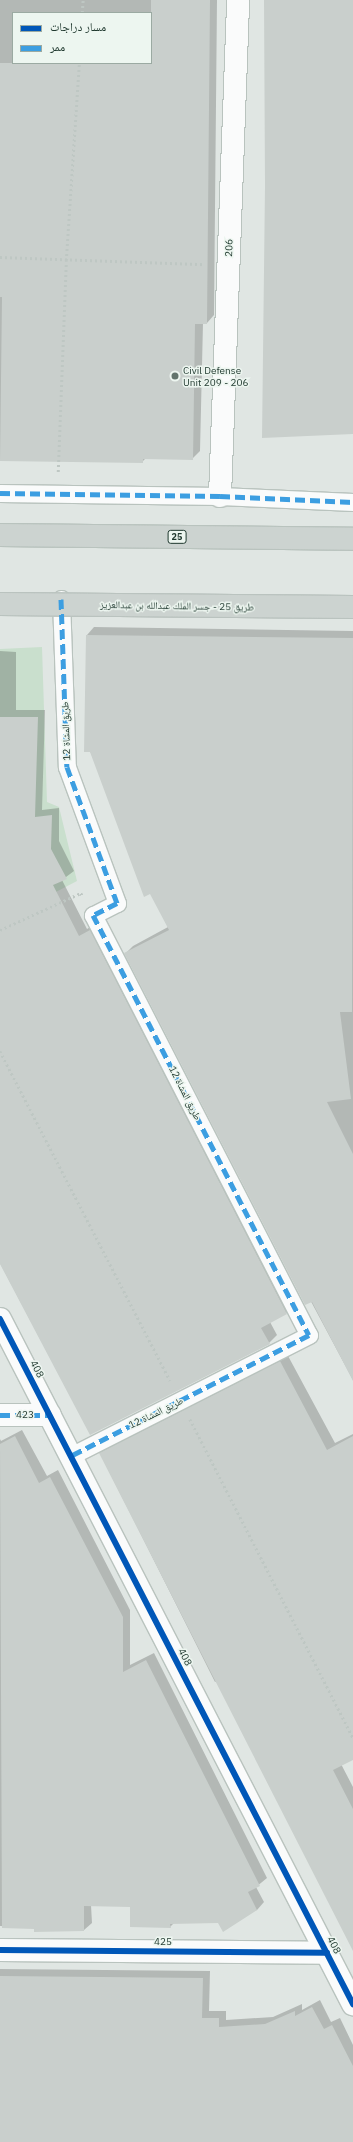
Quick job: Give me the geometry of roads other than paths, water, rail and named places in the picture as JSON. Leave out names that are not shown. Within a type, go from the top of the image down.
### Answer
[{"type":"main road","name":"25","points":[[0,535],[353,539]]},
{"type":"main road","name":"طريق 25 - جسر الملك عبدالله بن عبدالعزيز","points":[[0,604],[353,607]]},
{"type":"street","name":"206","points":[[220,496],[238,0]]},
{"type":"street","points":[[0,493],[57,495],[220,496],[353,502]]},
{"type":"street","name":"طريق المشاة 12","points":[[60,599],[67,767],[117,903],[93,915],[309,1335],[70,1456]]},
{"type":"street","name":"408","points":[[0,1319],[353,2004]]},
{"type":"street","name":"423","points":[[0,1415],[50,1415]]},
{"type":"street","name":"425","points":[[0,1950],[327,1953]]},
{"type":"place","name":"Civil Defense Unit 209 - 206","points":[[175,376]]}]
